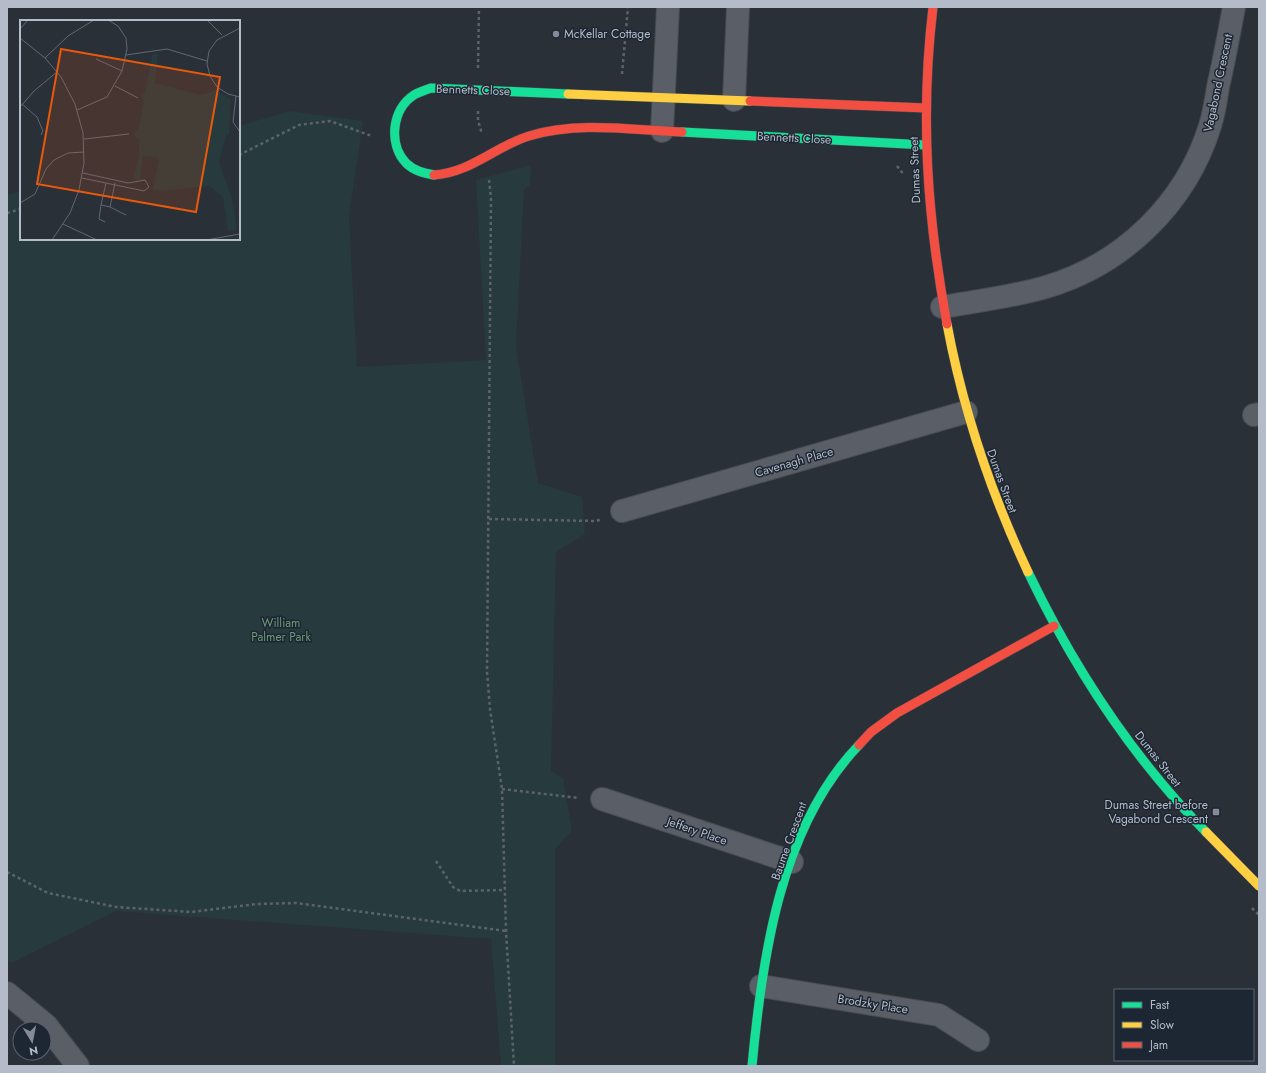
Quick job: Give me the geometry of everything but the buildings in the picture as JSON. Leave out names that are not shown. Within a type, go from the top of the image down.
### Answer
[{"type":"street","points":[[662,131],[668,7]]},
{"type":"street","points":[[734,100],[738,7]]},
{"type":"street","name":"Dumas Street","points":[[933,7],[928,60],[926,108],[926,145],[930,226],[942,307],[956,377],[979,456],[1013,543],[1054,626],[1104,707],[1161,783],[1195,823],[1259,886]]},
{"type":"street","name":"Vagabond Crescent","points":[[942,307],[1022,293],[1068,280],[1111,257],[1131,243],[1149,227],[1180,190],[1203,147],[1211,124],[1234,7]]},
{"type":"street","name":"Bennetts Close","points":[[926,108],[432,88],[411,96],[400,109],[396,116],[395,137],[398,152],[407,163],[413,168],[434,175],[455,172],[531,135],[566,128],[584,127],[926,145]]},
{"type":"street","name":"Cavenagh Place","points":[[622,511],[966,412]]},
{"type":"street","name":"Baume Crescent","points":[[752,1066],[761,986],[779,903],[807,820],[827,781],[850,752],[871,732],[907,708],[1054,626]]},
{"type":"street","name":"Jeffery Place","points":[[602,799],[792,862]]},
{"type":"street","name":"Brodzky Place","points":[[761,986],[939,1014],[978,1040]]},
{"type":"street","points":[[7,993],[46,1025],[78,1066]]},
{"type":"path","points":[[479,7],[478,120],[487,156],[491,199],[487,672],[490,709],[502,789],[506,931],[514,1066]]},
{"type":"path","points":[[622,76],[628,7]]},
{"type":"path","points":[[240,154],[299,125],[330,121],[368,136],[395,137]]},
{"type":"path","points":[[7,213],[20,209]]},
{"type":"path","points":[[489,519],[596,521],[622,511]]},
{"type":"path","points":[[502,789],[573,798],[602,799]]},
{"type":"path","points":[[436,861],[453,887],[460,891],[505,890]]},
{"type":"path","points":[[7,872],[48,893],[116,907],[192,912],[256,904],[296,902],[506,931]]},
{"type":"path","points":[[1248,905],[1259,915]]},
{"type":"green space","name":"William Palmer Park","points":[[290,111],[363,121],[349,216],[357,367],[486,360],[476,180],[531,165],[530,185],[524,189],[516,346],[538,483],[582,497],[585,534],[556,552],[551,771],[563,778],[572,831],[555,849],[555,1066],[501,1066],[491,939],[116,911],[11,963],[7,960],[7,195],[20,191],[20,240],[240,240],[240,126]]},
{"type":"traffic: fast","points":[[434,175],[419,171],[409,166],[400,155],[397,146],[395,137],[397,118],[401,109],[414,95],[431,88],[568,94]]},
{"type":"traffic: fast","points":[[682,132],[926,145]]},
{"type":"traffic: fast","points":[[1028,572],[1065,642],[1106,710],[1154,773],[1206,832]]},
{"type":"traffic: fast","points":[[752,1066],[756,1025],[769,939],[793,854],[810,815],[832,778],[859,745]]},
{"type":"traffic: slow","points":[[568,94],[750,101]]},
{"type":"traffic: slow","points":[[947,324],[961,388],[980,451],[1002,512],[1028,572]]},
{"type":"traffic: slow","points":[[1206,832],[1259,886]]},
{"type":"traffic: jam","points":[[933,7],[929,47],[926,127],[930,205],[940,284],[947,324]]},
{"type":"traffic: jam","points":[[750,101],[926,108]]},
{"type":"traffic: jam","points":[[434,175],[459,169],[517,140],[548,131],[605,128],[682,132]]},
{"type":"traffic: jam","points":[[859,745],[871,732],[897,713],[1054,626]]},
{"type":"place","name":"McKellar Cottage","points":[[556,34]]},
{"type":"place","name":"Dumas Street before Vagabond Crescent","points":[[1216,812]]}]
